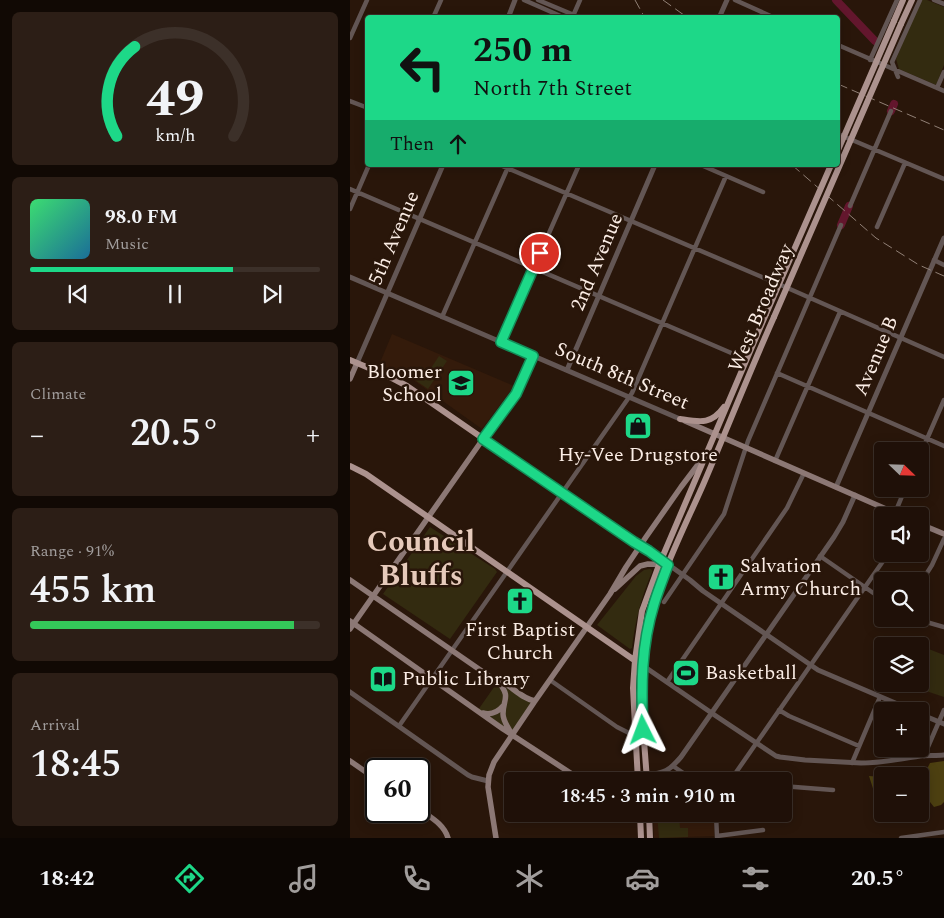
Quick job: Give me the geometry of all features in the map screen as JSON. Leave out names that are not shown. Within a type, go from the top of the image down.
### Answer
[{"type":"main road","points":[[840,145],[903,0]]},
{"type":"main road","name":"West Broadway","points":[[840,165],[912,0]]},
{"type":"main road","name":"West Broadway","points":[[496,838],[488,794],[489,775],[494,762],[610,594],[640,546],[709,451],[729,400],[830,167]]},
{"type":"main road","name":"West Broadway","points":[[647,772],[642,665],[656,596],[724,438],[753,364],[839,167]]},
{"type":"main road","points":[[533,356],[516,394],[351,625],[432,678],[568,772]]},
{"type":"main road","points":[[350,360],[402,383],[640,546],[660,562],[668,565]]},
{"type":"main road","name":"5th Avenue","points":[[350,379],[357,363]]},
{"type":"main road","points":[[680,419],[704,421],[712,419],[720,413],[729,400]]},
{"type":"main road","name":"South 8th Street","points":[[680,419],[881,507]]},
{"type":"main road","points":[[638,772],[633,688],[634,660],[642,611],[660,562],[709,451]]},
{"type":"main road","points":[[350,466],[366,474],[642,665]]},
{"type":"main road","points":[[929,528],[944,534]]},
{"type":"main road","name":"West Broadway","points":[[610,594],[640,566],[660,562]]},
{"type":"main road","points":[[350,580],[499,683],[504,690],[506,698],[503,717],[512,734]]},
{"type":"main road","points":[[492,677],[508,685],[524,698],[535,701]]},
{"type":"main road","points":[[480,712],[493,714],[500,710],[506,702]]},
{"type":"main road","points":[[350,761],[365,771]]},
{"type":"main road","points":[[430,817],[445,829],[448,838]]},
{"type":"main road","points":[[640,822],[641,838]]},
{"type":"main road","points":[[649,822],[650,838]]},
{"type":"street","points":[[350,38],[367,0]]},
{"type":"street","points":[[434,15],[441,0]]},
{"type":"street","points":[[509,15],[515,0]]},
{"type":"street","points":[[524,0],[558,15]]},
{"type":"street","points":[[538,0],[571,15]]},
{"type":"street","points":[[573,15],[580,0]]},
{"type":"street","points":[[720,15],[727,0]]},
{"type":"street","points":[[735,0],[768,15]]},
{"type":"street","points":[[870,60],[897,0]]},
{"type":"street","points":[[898,77],[892,62],[920,0]]},
{"type":"street","points":[[934,0],[944,4]]},
{"type":"street","points":[[840,46],[944,91]]},
{"type":"street","points":[[937,88],[944,72]]},
{"type":"street","points":[[350,101],[365,107]]},
{"type":"street","points":[[850,206],[890,111]]},
{"type":"street","points":[[840,135],[944,180]]},
{"type":"street","points":[[877,227],[905,163]]},
{"type":"street","points":[[350,209],[368,167]]},
{"type":"street","name":"5th Avenue","points":[[357,363],[442,167]]},
{"type":"street","points":[[442,317],[508,167],[566,194],[944,357]]},
{"type":"street","points":[[501,342],[578,167]]},
{"type":"street","name":"2nd Avenue","points":[[567,370],[654,167]]},
{"type":"street","points":[[706,167],[764,192]]},
{"type":"street","points":[[399,726],[630,397],[726,176]]},
{"type":"street","points":[[350,189],[736,355]]},
{"type":"street","points":[[664,602],[724,514],[746,448],[841,225]]},
{"type":"street","name":"Avenue B","points":[[836,487],[944,238]]},
{"type":"street","points":[[934,260],[944,265]]},
{"type":"street","name":"South 8th Street","points":[[350,277],[680,419]]},
{"type":"street","points":[[775,461],[840,312]]},
{"type":"street","points":[[777,373],[944,446]]},
{"type":"street","points":[[925,442],[944,400]]},
{"type":"street","points":[[667,682],[787,508],[804,473]]},
{"type":"street","points":[[665,772],[673,766],[711,713],[840,527],[854,495]]},
{"type":"street","points":[[928,572],[944,539]]},
{"type":"street","points":[[820,556],[874,593]]},
{"type":"street","points":[[736,772],[882,562]]},
{"type":"street","points":[[668,565],[811,666],[892,702]]},
{"type":"street","points":[[929,623],[944,627]]},
{"type":"street","points":[[642,665],[711,713],[780,757],[852,763],[871,763],[916,757]]},
{"type":"street","points":[[550,680],[617,727],[635,734]]},
{"type":"street","points":[[350,692],[472,777],[488,781]]},
{"type":"street","points":[[852,763],[880,697]]},
{"type":"street","points":[[779,710],[860,746]]},
{"type":"street","points":[[929,746],[941,723],[944,710]]},
{"type":"street","points":[[929,718],[941,723]]},
{"type":"street","points":[[929,756],[944,755]]},
{"type":"street","points":[[673,766],[682,772]]},
{"type":"street","points":[[792,787],[833,790]]},
{"type":"street","points":[[716,822],[717,837],[764,830]]},
{"type":"street","points":[[901,838],[944,832]]},
{"type":"shaded area","points":[[921,0],[927,0],[944,7],[944,65],[936,85],[899,69],[896,59]]},
{"type":"shaded area","name":"Bloomer School","points":[[392,334],[514,386],[482,429],[412,379],[379,365]]},
{"type":"shaded area","points":[[439,356],[447,361],[428,389],[412,378],[420,366],[429,371]]},
{"type":"shaded area","points":[[430,527],[497,572],[450,639],[383,594]]},
{"type":"shaded area","points":[[650,569],[652,572],[642,600],[632,648],[630,649],[597,625],[636,576],[644,570]]},
{"type":"shaded area","points":[[929,649],[944,655],[944,697],[929,692]]},
{"type":"shaded area","name":"Basketball","points":[[687,664],[695,670],[686,683],[678,677]]},
{"type":"shaded area","points":[[499,680],[535,701],[512,734],[478,710]]},
{"type":"shaded area","points":[[944,761],[944,802],[934,807],[929,802],[928,767],[930,763]]},
{"type":"shaded area","points":[[869,776],[874,776],[874,792]]},
{"type":"shaded area","points":[[653,822],[714,822],[714,836],[654,838]]},
{"type":"shaded area","points":[[658,822],[680,822],[680,828],[688,828],[688,837],[659,838]]},
{"type":"waterway","points":[[836,0],[875,41]]},
{"type":"waterway","points":[[891,111],[894,104]]},
{"type":"waterway","points":[[841,225],[849,206]]},
{"type":"railway","points":[[635,0],[643,15]]},
{"type":"railway","points":[[663,0],[684,15]]},
{"type":"railway","points":[[840,85],[944,130]]},
{"type":"railway","points":[[794,167],[876,238],[919,265],[944,276]]},
{"type":"place","name":"Bloomer School","points":[[461,383]]},
{"type":"place","name":"Hy-Vee Drugstore","points":[[638,426]]},
{"type":"place","name":"Salvation Army Church","points":[[721,577]]},
{"type":"place","name":"First Baptist Church","points":[[520,601]]},
{"type":"place","name":"Basketball","points":[[686,673]]},
{"type":"place","name":"Public Library","points":[[383,679]]},
{"type":"district","name":"Council Bluffs","points":[[421,559]]},
{"type":"route","points":[[540,253],[501,342],[533,356],[516,394],[483,439],[668,565],[653,606],[645,641],[641,685],[643,730]]}]
